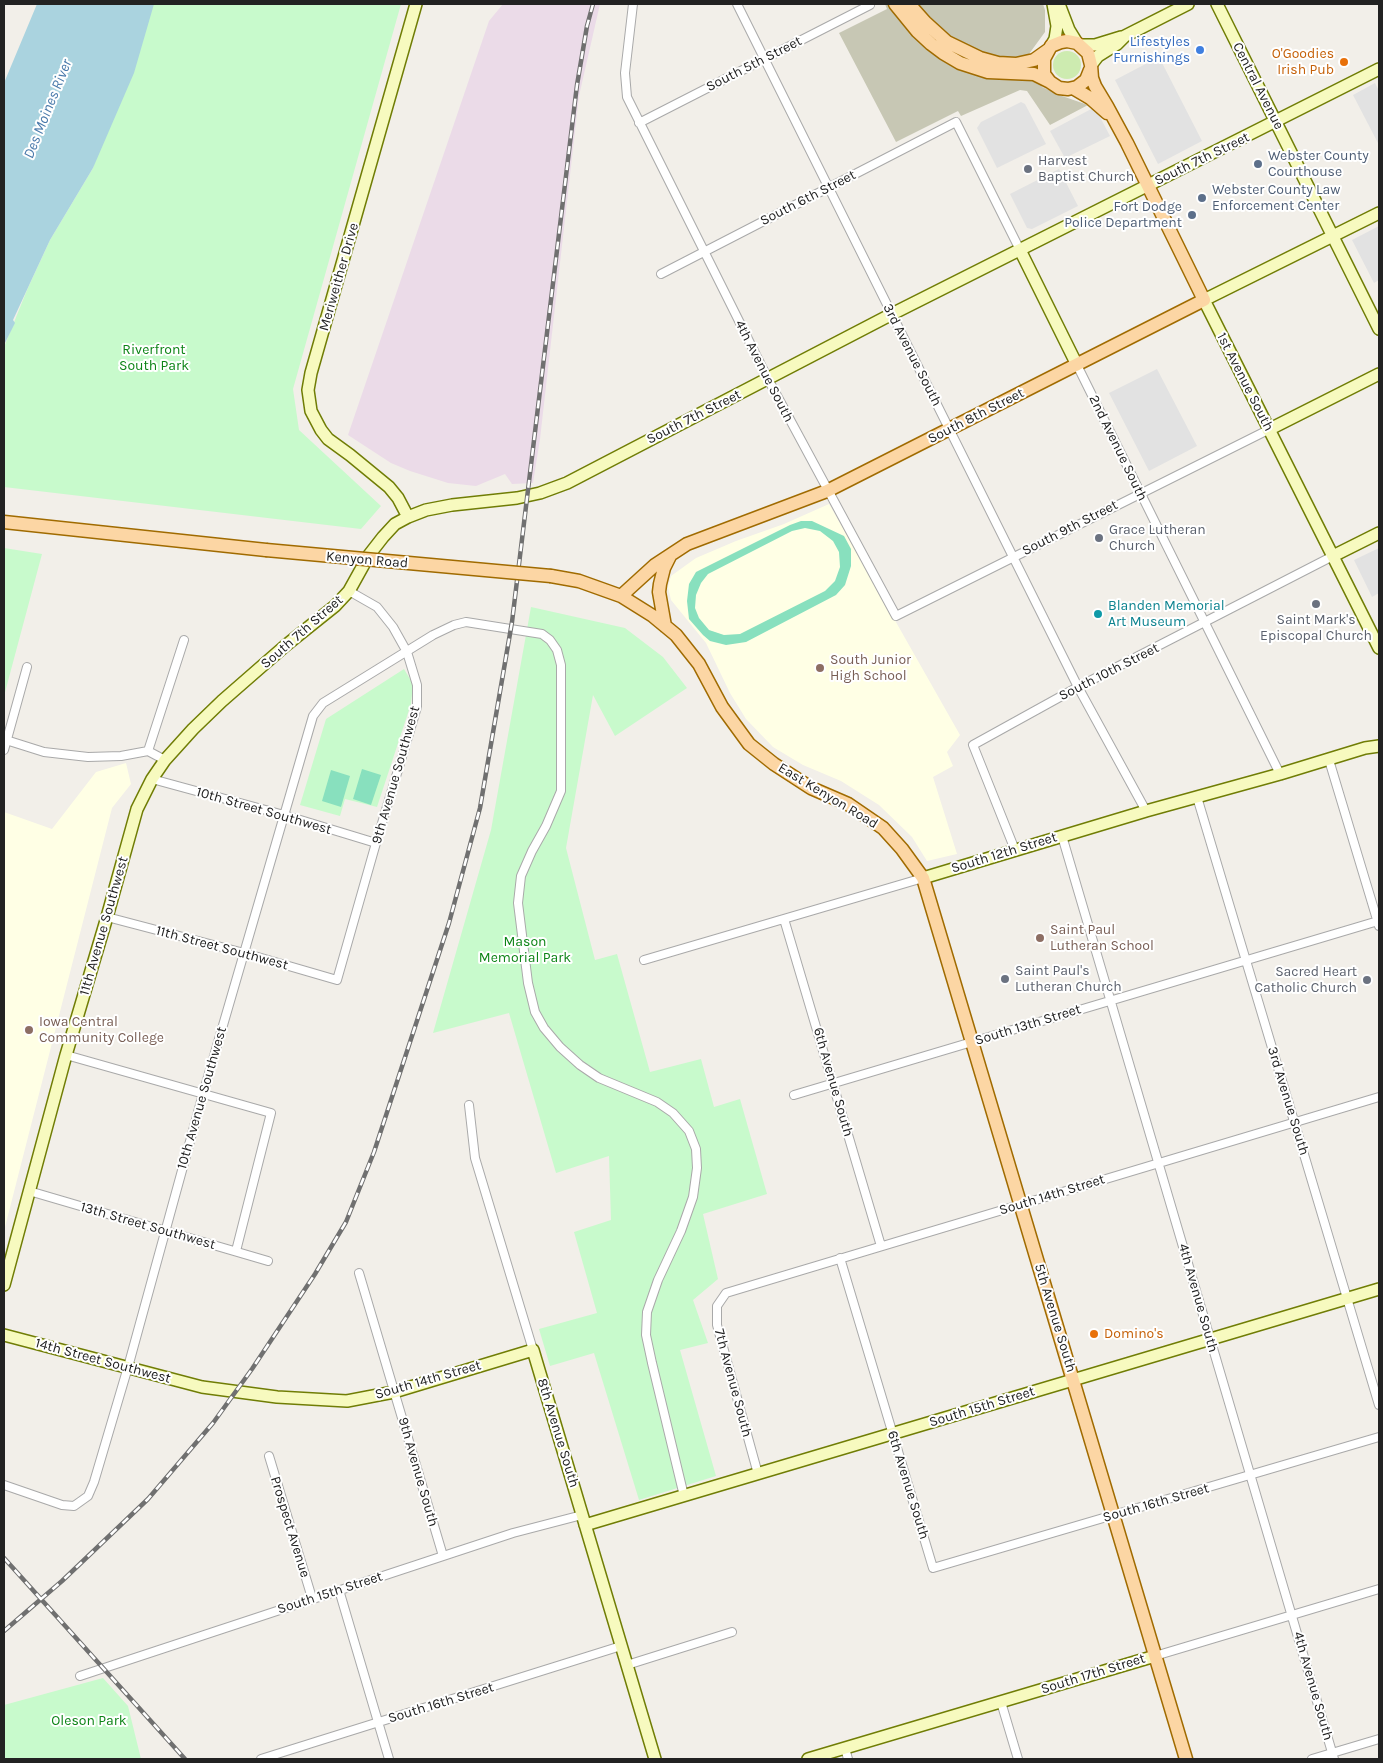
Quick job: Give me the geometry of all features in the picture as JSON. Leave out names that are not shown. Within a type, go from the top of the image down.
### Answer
[{"type":"main road","points":[[895,4],[931,44],[960,64],[988,72],[1034,74],[1050,82]]},
{"type":"main road","points":[[909,4],[947,42],[980,58],[998,63],[1016,64],[1034,60],[1061,42],[1079,44]]},
{"type":"main road","name":"1st Avenue South","points":[[1079,44],[1088,53],[1095,86],[1108,106],[1204,300]]},
{"type":"main road","points":[[1050,48],[1044,59],[1043,69],[1050,82]]},
{"type":"main road","points":[[1073,88],[1086,80],[1091,67]]},
{"type":"main road","name":"1st Avenue South","points":[[1050,82],[1058,88],[1073,88],[1097,103],[1115,122]]},
{"type":"main road","name":"South 8th Street","points":[[621,596],[655,565],[687,544],[827,491],[1204,300]]},
{"type":"main road","name":"Kenyon Road","points":[[4,522],[266,550],[551,576],[579,582],[621,596],[676,635],[700,666]]},
{"type":"main road","points":[[665,626],[659,592],[664,568],[671,554]]},
{"type":"main road","name":"East Kenyon Road","points":[[700,666],[722,707],[748,744],[774,764],[811,788],[848,804],[882,828],[902,849],[923,878]]},
{"type":"main road","name":"5th Avenue South","points":[[923,878],[1186,1759]]},
{"type":"street","name":"Meriweither Drive","points":[[408,517],[398,498],[389,487],[328,438],[321,430],[311,411],[308,390],[416,4]]},
{"type":"street","name":"4th Avenue South","points":[[633,4],[625,73],[627,96],[768,379],[896,616]]},
{"type":"street","name":"3rd Avenue South","points":[[737,4],[1078,687],[1146,811]]},
{"type":"street","points":[[1050,48],[1055,40],[1057,26],[1053,4]]},
{"type":"street","name":"1st Avenue South","points":[[1059,4],[1069,30],[1079,44]]},
{"type":"street","points":[[1079,44],[1095,45],[1125,36],[1188,4]]},
{"type":"street","name":"Central Avenue","points":[[1217,4],[1379,329]]},
{"type":"street","name":"South 5th Street","points":[[639,123],[870,5]]},
{"type":"street","points":[[1091,67],[1098,56],[1117,44],[1125,36]]},
{"type":"street","name":"South 7th Street","points":[[165,760],[222,701],[285,646],[335,606],[349,591],[369,555],[382,537],[395,524],[426,510],[452,505],[517,498],[540,493],[567,482],[892,314],[1379,69]]},
{"type":"street","name":"South 6th Street","points":[[661,274],[956,122]]},
{"type":"street","name":"2nd Avenue South","points":[[956,122],[1280,774]]},
{"type":"street","name":"South 8th Street","points":[[1204,300],[1379,213]]},
{"type":"street","name":"1st Avenue South","points":[[1204,300],[1378,646]]},
{"type":"street","name":"South 9th Street","points":[[896,616],[1379,374]]},
{"type":"street","name":"South 10th Street","points":[[1015,850],[973,745],[1078,687],[1379,533]]},
{"type":"street","name":"9th Avenue Southwest","points":[[337,980],[417,707],[417,685],[407,652],[393,628],[377,607],[349,591]]},
{"type":"street","points":[[407,652],[433,635],[454,625],[466,622],[542,634],[550,640],[557,650],[561,665],[561,792],[521,876],[518,903],[526,974],[535,1012],[544,1028],[560,1047],[599,1078],[657,1102],[673,1114],[689,1131],[696,1149],[697,1168],[694,1197],[681,1231],[658,1280],[647,1312],[646,1335],[684,1496]]},
{"type":"street","points":[[148,751],[184,640]]},
{"type":"street","name":"10th Avenue Southwest","points":[[4,1486],[62,1505],[74,1506],[88,1496],[94,1482],[128,1367],[203,1094],[314,716],[323,703],[407,652]]},
{"type":"street","points":[[4,750],[27,667]]},
{"type":"street","name":"South 12th Street","points":[[1365,748],[1379,739]]},
{"type":"street","points":[[6,740],[44,752],[88,757],[121,756],[148,751],[165,760]]},
{"type":"street","name":"South 12th Street","points":[[644,960],[1146,811],[1329,760],[1365,748],[1379,746]]},
{"type":"street","name":"11th Avenue Southwest","points":[[4,1286],[66,1055],[137,809],[152,779],[165,760]]},
{"type":"street","points":[[1329,760],[1379,923]]},
{"type":"street","name":"10th Street Southwest","points":[[152,779],[284,815],[376,843]]},
{"type":"street","name":"3rd Avenue South","points":[[1197,797],[1379,1405]]},
{"type":"street","name":"4th Avenue South","points":[[1062,836],[1333,1756]]},
{"type":"street","name":"11th Street Southwest","points":[[107,917],[337,980]]},
{"type":"street","name":"6th Avenue South","points":[[784,919],[881,1246]]},
{"type":"street","name":"South 13th Street","points":[[794,1095],[1246,960],[1379,923]]},
{"type":"street","points":[[66,1055],[271,1113],[236,1251]]},
{"type":"street","name":"South 14th Street","points":[[726,1293],[1379,1097]]},
{"type":"street","name":"8th Avenue South","points":[[468,1104],[475,1158],[655,1759]]},
{"type":"street","name":"13th Street Southwest","points":[[29,1191],[268,1260]]},
{"type":"street","name":"6th Avenue South","points":[[840,1258],[933,1568]]},
{"type":"street","name":"9th Avenue South","points":[[359,1273],[443,1556]]},
{"type":"street","name":"South 15th Street","points":[[80,1676],[513,1533],[584,1520],[684,1496],[1379,1289]]},
{"type":"street","name":"7th Avenue South","points":[[726,1293],[717,1306],[717,1325],[758,1474]]},
{"type":"street","name":"14th Street Southwest","points":[[4,1335],[202,1386]]},
{"type":"street","name":"South 14th Street","points":[[202,1386],[277,1397],[347,1401],[394,1392],[533,1350]]},
{"type":"street","name":"South 16th Street","points":[[933,1568],[1379,1437]]},
{"type":"street","name":"Prospect Avenue","points":[[269,1456],[312,1598]]},
{"type":"street","name":"South 17th Street","points":[[808,1759],[847,1754],[1001,1702],[1379,1589]]},
{"type":"street","points":[[339,1590],[389,1759]]},
{"type":"street","points":[[627,1665],[732,1632]]},
{"type":"street","name":"South 16th Street","points":[[261,1759],[621,1646]]},
{"type":"street","points":[[1001,1702],[1018,1759]]},
{"type":"street","points":[[1312,1759],[1333,1756],[1379,1739]]},
{"type":"shaded area","points":[[503,4],[600,4],[579,96],[540,439],[533,483],[512,484],[505,474],[476,486],[448,483],[410,471],[391,463],[348,435],[489,21]]},
{"type":"shaded area","points":[[885,4],[1043,4],[1045,10],[1045,32],[1029,54],[1042,87],[1088,105],[1050,125],[1027,91],[1020,90],[961,116],[958,111],[896,142],[839,33],[887,9]]},
{"type":"shaded area","points":[[1159,57],[1202,141],[1158,164],[1115,80]]},
{"type":"shaded area","points":[[1375,83],[1379,91],[1379,145],[1353,95]]},
{"type":"shaded area","points":[[1021,102],[1025,104],[1046,144],[997,168],[977,128],[981,122]]},
{"type":"shaded area","points":[[1093,108],[1110,136],[1065,158],[1050,131]]},
{"type":"shaded area","points":[[1059,169],[1078,206],[1032,229],[1027,228],[1010,194]]},
{"type":"shaded area","points":[[1379,226],[1379,280],[1374,283],[1352,240]]},
{"type":"shaded area","points":[[1157,369],[1197,446],[1149,471],[1109,393]]},
{"type":"shaded area","name":"South Junior High School","points":[[829,504],[960,735],[947,752],[953,766],[933,777],[957,854],[927,861],[912,837],[879,805],[841,781],[803,765],[773,747],[746,719],[730,693],[706,643],[671,600],[668,587],[671,576],[696,558],[784,524]]},
{"type":"shaded area","points":[[1379,548],[1379,593],[1372,597],[1354,560]]},
{"type":"shaded area","name":"Iowa Central Community College","points":[[126,763],[131,784],[112,808],[4,1231],[4,812],[52,829],[96,772]]},
{"type":"green space","name":"Riverfront South Park","points":[[143,4],[401,4],[293,389],[299,430],[381,506],[361,529],[4,487],[4,347],[50,240],[93,168]]},
{"type":"green space","points":[[1067,51],[1077,55],[1081,65],[1077,75],[1067,79],[1057,75],[1053,65],[1057,55]]},
{"type":"green space","points":[[801,521],[812,521],[844,536],[851,549],[851,566],[845,585],[836,595],[746,642],[726,645],[710,641],[689,619],[687,601],[689,584],[696,572]],"holes":[[[805,528],[820,531],[833,541],[839,552],[840,567],[835,581],[825,591],[740,634],[724,635],[709,630],[699,618],[695,608],[696,595],[701,583],[708,574],[792,531]]]},
{"type":"green space","points":[[4,548],[42,554],[4,696]]},
{"type":"green space","name":"Mason Memorial Park","points":[[531,607],[625,628],[663,657],[687,688],[615,736],[593,695],[566,848],[595,960],[617,954],[650,1072],[701,1059],[714,1107],[740,1099],[767,1194],[703,1214],[718,1279],[693,1300],[708,1343],[680,1350],[716,1476],[639,1500],[594,1353],[550,1366],[539,1329],[597,1313],[574,1232],[611,1220],[609,1156],[556,1173],[509,1013],[433,1033],[491,830]]},
{"type":"green space","points":[[404,669],[413,684],[411,704],[377,807],[345,799],[340,816],[300,805],[326,719]]},
{"type":"green space","points":[[362,769],[381,775],[371,805],[353,799]]},
{"type":"green space","points":[[331,770],[350,776],[341,807],[322,801]]},
{"type":"green space","name":"Oleson Park","points":[[103,1678],[128,1706],[141,1759],[4,1759],[4,1705]]},
{"type":"water","name":"Des Moines River","points":[[37,4],[154,4],[134,73],[93,168],[50,240],[13,320],[15,323],[4,345],[4,83]]},
{"type":"railway","points":[[4,1631],[62,1581],[148,1499],[213,1423],[252,1369],[315,1274],[346,1222],[374,1152],[449,923],[480,808],[512,622],[577,85],[587,26],[593,4]]},
{"type":"railway","points":[[4,1558],[185,1759]]},
{"type":"place","name":"Lifestyles Furnishings","points":[[1200,50]]},
{"type":"place","name":"O'Goodies Irish Pub","points":[[1344,62]]},
{"type":"place","name":"Webster County Courthouse","points":[[1258,164]]},
{"type":"place","name":"Harvest Baptist Church","points":[[1028,169]]},
{"type":"place","name":"Webster County Law Enforcement Center","points":[[1202,198]]},
{"type":"place","name":"Fort Dodge Police Department","points":[[1192,215]]},
{"type":"place","name":"Grace Lutheran Church","points":[[1099,538]]},
{"type":"place","name":"Saint Mark's Episcopal Church","points":[[1316,604]]},
{"type":"place","name":"Blanden Memorial Art Museum","points":[[1098,614]]},
{"type":"place","name":"South Junior High School","points":[[820,668]]},
{"type":"place","name":"Saint Paul Lutheran School","points":[[1040,938]]},
{"type":"place","name":"Saint Paul's Lutheran Church","points":[[1005,979]]},
{"type":"place","name":"Sacred Heart Catholic Church","points":[[1367,980]]},
{"type":"place","name":"Iowa Central Community College","points":[[29,1030]]},
{"type":"place","name":"Domino's","points":[[1094,1334]]}]
